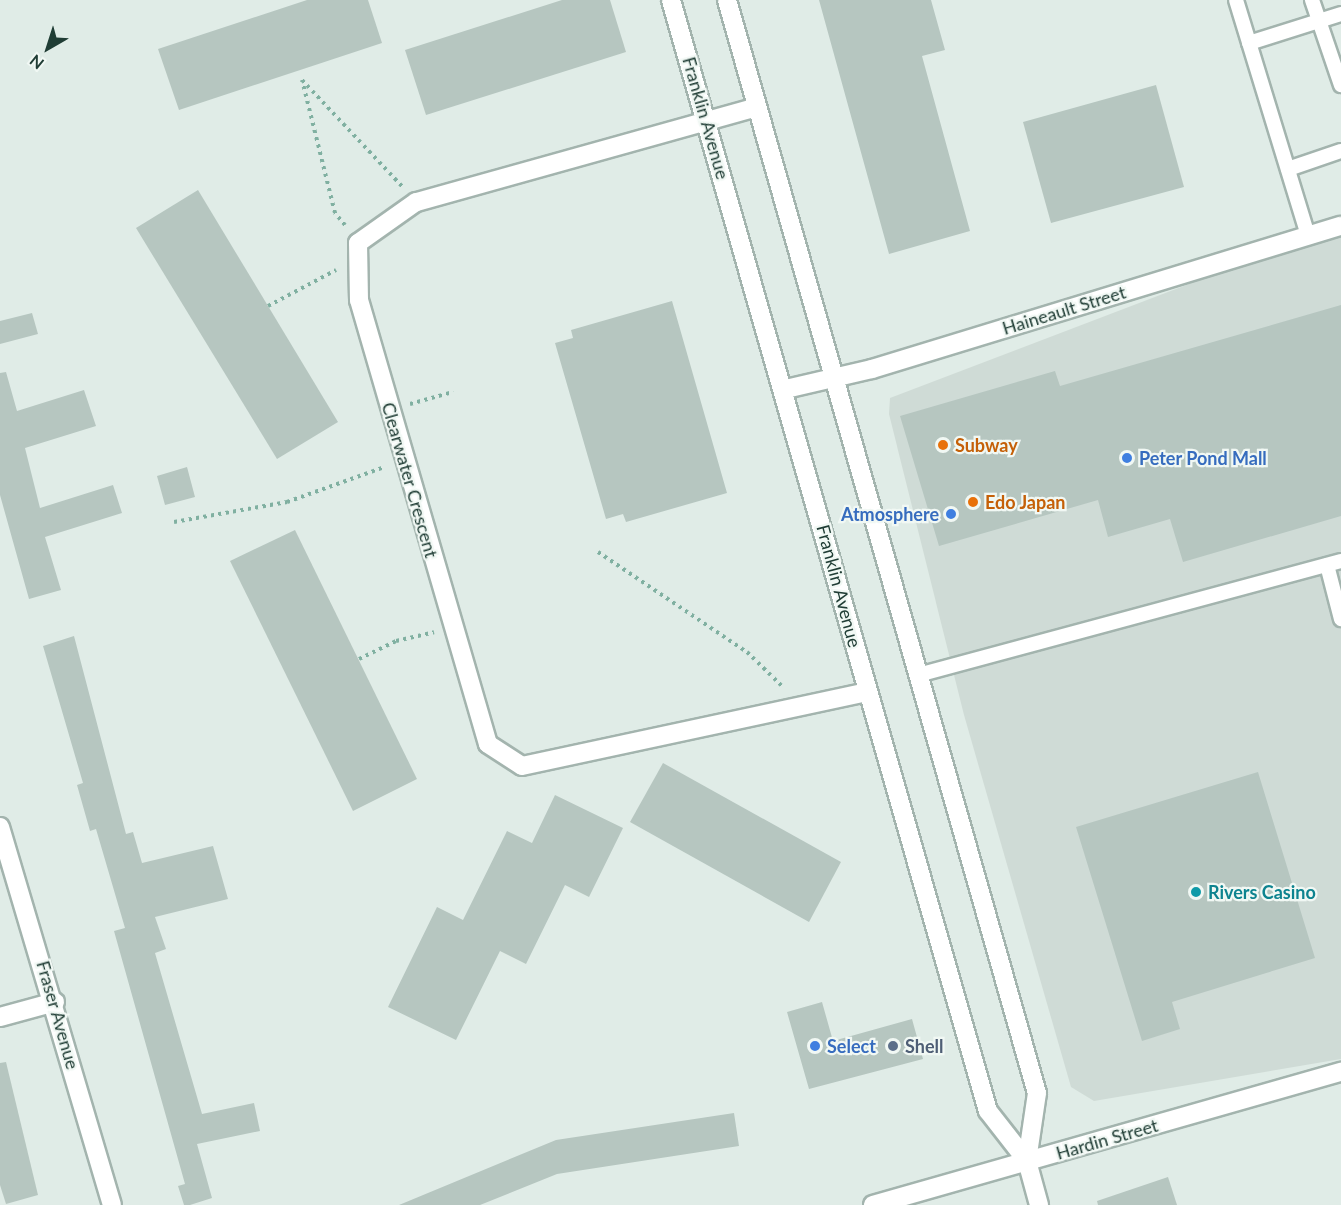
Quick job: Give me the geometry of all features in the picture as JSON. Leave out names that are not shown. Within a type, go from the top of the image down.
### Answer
[{"type":"main road","name":"Franklin Avenue","points":[[671,0],[786,389],[867,692],[988,1110],[1027,1161],[1039,1205]]},
{"type":"main road","name":"Franklin Avenue","points":[[727,0],[1037,1093],[1027,1161]]},
{"type":"main road","points":[[358,251],[417,202],[757,107]]},
{"type":"main road","name":"Haineault Street","points":[[786,389],[836,379],[1341,226]]},
{"type":"main road","name":"Clearwater Crescent","points":[[358,251],[359,300],[452,628],[488,744],[522,766],[867,692]]},
{"type":"main road","name":"Fraser Avenue","points":[[0,827],[55,1002],[112,1205]]},
{"type":"main road","points":[[0,1017],[55,1002]]},
{"type":"main road","name":"Hardin Street","points":[[873,1205],[1341,1072]]},
{"type":"lane","points":[[1236,0],[1308,235]]},
{"type":"lane","points":[[1312,0],[1341,85]]},
{"type":"lane","points":[[1249,43],[1341,14]]},
{"type":"lane","points":[[1288,169],[1341,151]]},
{"type":"lane","points":[[918,675],[1341,561]]},
{"type":"lane","points":[[1327,565],[1341,619]]},
{"type":"path","points":[[268,306],[358,251],[335,213],[302,80],[417,202]]},
{"type":"path","points":[[390,409],[453,392]]},
{"type":"path","points":[[174,522],[287,502],[404,460]]},
{"type":"path","points":[[598,552],[747,652],[803,706]]},
{"type":"path","points":[[359,659],[396,641],[452,628]]},
{"type":"shaded area","points":[[1341,226],[1341,1059],[1094,1101],[1071,1087],[964,715],[889,414],[890,398]]},
{"type":"building","points":[[307,0],[368,0],[382,43],[179,110],[158,49]]},
{"type":"building","points":[[562,0],[610,0],[626,52],[426,115],[405,50]]},
{"type":"building","points":[[819,0],[931,0],[945,50],[922,56],[970,231],[889,254]]},
{"type":"building","points":[[1156,85],[1184,187],[1051,223],[1023,122]]},
{"type":"building","points":[[198,190],[338,422],[277,459],[136,228]]},
{"type":"building","points":[[672,301],[727,493],[626,522],[623,514],[606,519],[555,343],[573,338],[571,330]]},
{"type":"building","name":"Peter Pond Mall","points":[[1341,305],[1341,516],[1183,562],[1170,519],[1108,537],[1098,500],[939,546],[900,416],[1055,371],[1060,386]]},
{"type":"building","points":[[32,313],[38,334],[0,344],[0,321]]},
{"type":"building","points":[[6,372],[17,411],[84,390],[96,426],[25,448],[40,508],[113,485],[122,513],[45,537],[61,590],[29,599],[0,495],[0,373]]},
{"type":"building","points":[[187,467],[195,497],[165,505],[157,476]]},
{"type":"building","points":[[295,530],[417,779],[353,811],[230,561]]},
{"type":"building","points":[[74,636],[126,834],[133,832],[142,863],[213,846],[228,899],[155,917],[166,949],[155,953],[202,1114],[254,1103],[260,1131],[197,1144],[212,1198],[190,1205],[184,1205],[178,1186],[185,1184],[114,931],[125,928],[96,829],[90,831],[77,785],[83,783],[43,646]]},
{"type":"building","points":[[663,763],[841,862],[809,922],[630,822]]},
{"type":"building","name":"Rivers Casino","points":[[1258,772],[1315,958],[1172,1002],[1180,1029],[1142,1041],[1076,827]]},
{"type":"building","points":[[555,795],[623,828],[589,897],[565,885],[526,964],[500,951],[456,1040],[388,1007],[437,907],[463,920],[507,831],[532,843]]},
{"type":"building","points":[[822,1002],[833,1041],[912,1019],[923,1059],[809,1089],[787,1012]]},
{"type":"building","points":[[6,1062],[38,1195],[6,1204],[0,1185],[0,1063]]},
{"type":"building","points":[[734,1113],[739,1146],[557,1174],[480,1205],[399,1205],[556,1140]]},
{"type":"building","points":[[1168,1177],[1177,1205],[1098,1205],[1097,1201]]},
{"type":"place","name":"Subway","points":[[943,445]]},
{"type":"place","name":"Peter Pond Mall","points":[[1127,458]]},
{"type":"place","name":"Edo Japan","points":[[973,502]]},
{"type":"place","name":"Atmosphere","points":[[951,514]]},
{"type":"place","name":"Rivers Casino","points":[[1196,892]]},
{"type":"place","name":"Select","points":[[815,1046]]},
{"type":"place","name":"Shell","points":[[893,1046]]}]
